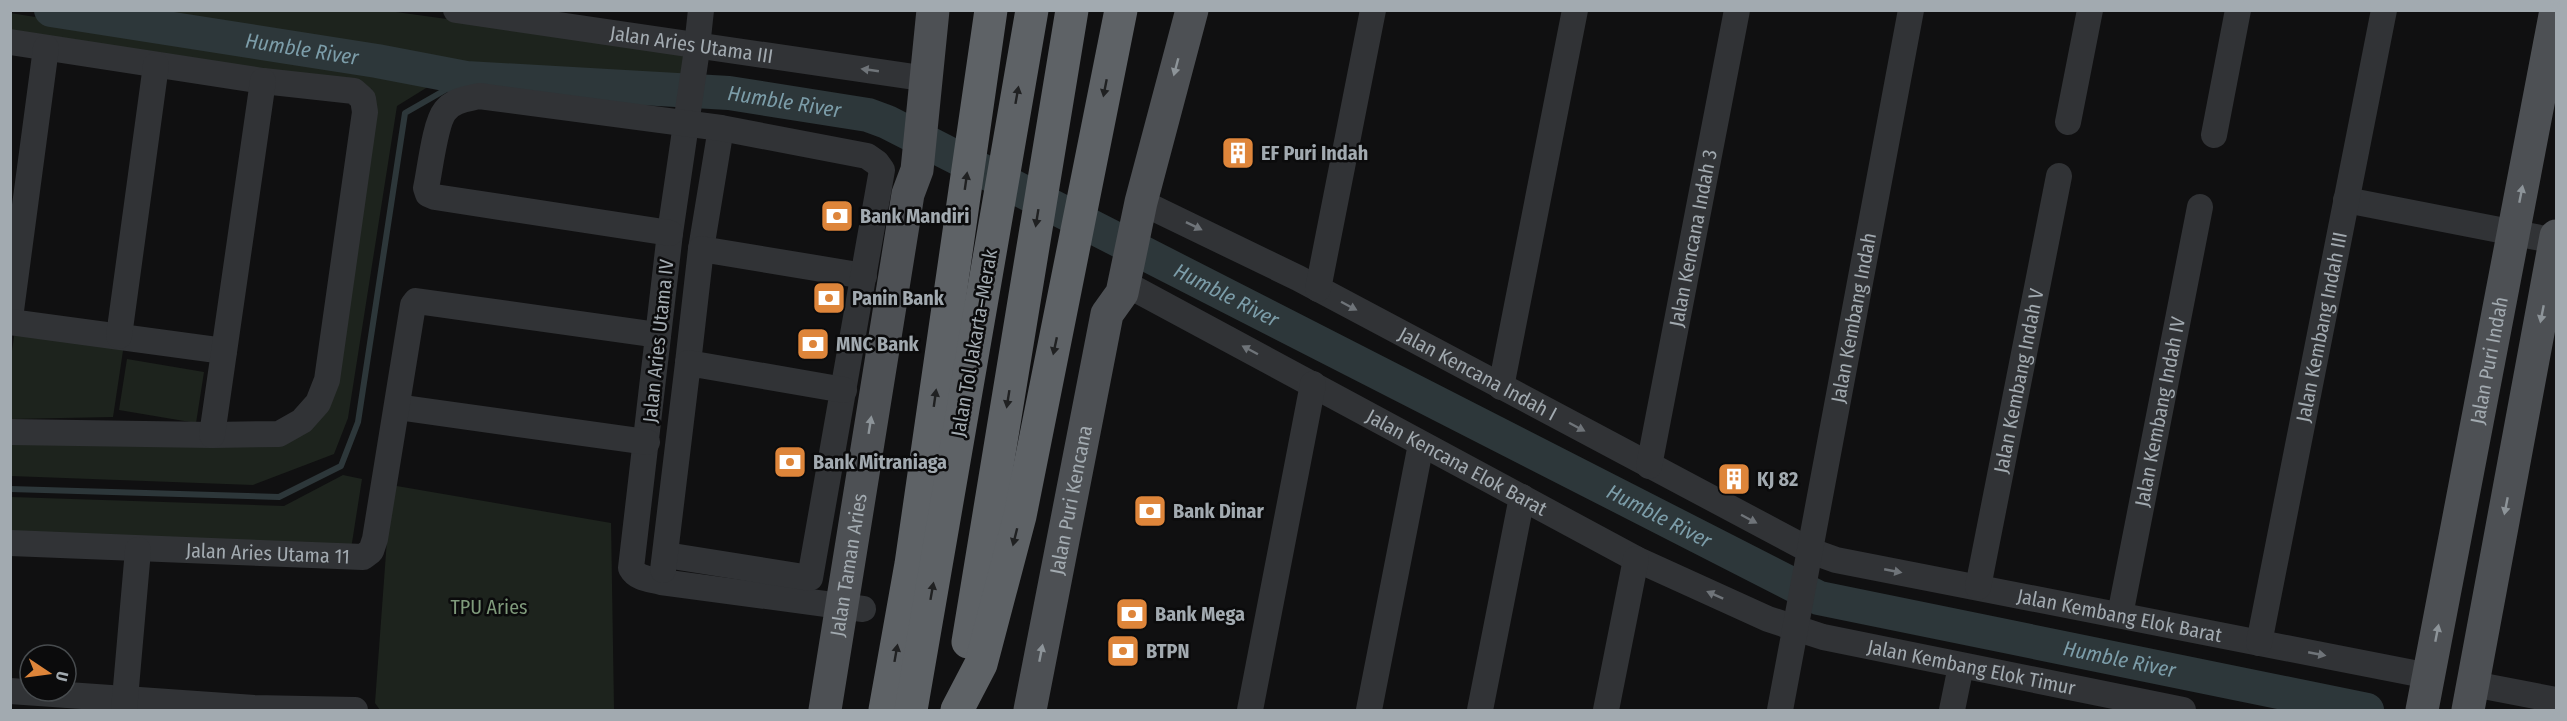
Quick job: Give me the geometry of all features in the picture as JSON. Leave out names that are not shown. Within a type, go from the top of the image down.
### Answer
[{"type":"highway","name":"Jalan Tol Jakarta–Merak","points":[[911,711],[1032,10]]},
{"type":"highway","name":"Jalan Tol Jakarta–Merak","points":[[957,711],[1072,10]]},
{"type":"highway","points":[[957,711],[981,664],[1020,516],[1121,10]]},
{"type":"highway","points":[[885,711],[911,564],[990,13]]},
{"type":"main road","name":"Jalan Taman Aries","points":[[847,711],[852,607],[908,194],[918,165],[933,10]]},
{"type":"main road","name":"Jalan Puri Kencana","points":[[1030,711],[1107,314],[1124,283],[1140,209],[1192,10]]},
{"type":"main road","name":"Jalan Puri Indah","points":[[2426,692],[2556,10]]},
{"type":"main road","points":[[2470,697],[2556,239]]},
{"type":"main road","name":"Jalan Puri Kencana","points":[[1053,711],[1127,318],[1124,283]]},
{"type":"main road","name":"Jalan Taman Aries","points":[[825,711],[852,607]]},
{"type":"street","name":"Jalan Aries Utama III","points":[[456,10],[927,88]]},
{"type":"street","name":"Jalan Aries Utama IV","points":[[661,582],[634,573],[631,558],[647,442],[670,233],[701,10]]},
{"type":"street","points":[[1318,289],[1373,10]]},
{"type":"street","points":[[1501,387],[1575,10]]},
{"type":"street","name":"Jalan Kencana Indah 3","points":[[1649,466],[1737,10]]},
{"type":"street","name":"Jalan Kembang Indah","points":[[1780,711],[1911,10]]},
{"type":"street","points":[[2068,122],[2090,10]]},
{"type":"street","points":[[2214,135],[2238,10]]},
{"type":"street","name":"Jalan Kembang Indah III","points":[[2259,643],[2384,10]]},
{"type":"street","points":[[10,42],[263,81],[354,91],[363,99],[365,112],[327,380],[318,403],[302,421],[279,434],[10,432]]},
{"type":"street","points":[[46,48],[10,320],[224,351]]},
{"type":"street","points":[[119,336],[156,65]]},
{"type":"street","points":[[212,435],[263,81]]},
{"type":"street","points":[[670,233],[435,197],[428,194],[426,188],[440,122],[446,110],[458,101],[479,96],[687,116],[721,128],[867,156],[877,162],[882,170],[808,589]]},
{"type":"street","points":[[721,128],[701,249],[661,582],[808,589]]},
{"type":"street","name":"Jalan Kembang Indah V","points":[[1978,587],[2059,176]]},
{"type":"street","points":[[2346,200],[2556,239]]},
{"type":"street","name":"Jalan Kembang Indah IV","points":[[2120,615],[2200,207]]},
{"type":"street","name":"Jalan Kencana Indah I","points":[[1140,209],[1318,289],[1649,466],[1810,557]]},
{"type":"street","points":[[701,249],[864,276]]},
{"type":"street","name":"Jalan Kencana Elok Barat","points":[[1124,283],[1636,559],[1796,627]]},
{"type":"street","name":"Jalan Aries Utama 11","points":[[10,543],[138,550],[363,557],[371,551],[375,538],[413,305],[416,301],[658,335]]},
{"type":"street","points":[[688,363],[844,390]]},
{"type":"street","points":[[1250,711],[1313,384]]},
{"type":"street","points":[[397,407],[647,442]]},
{"type":"street","points":[[1369,711],[1421,444]]},
{"type":"street","points":[[1480,711],[1522,497]]},
{"type":"street","points":[[125,704],[138,550]]},
{"type":"street","points":[[666,555],[808,589],[852,607]]},
{"type":"street","name":"Jalan Kembang Elok Barat","points":[[1810,557],[1978,587],[2259,643],[2426,692]]},
{"type":"street","points":[[1606,711],[1636,559]]},
{"type":"street","name":"Jalan Kembang Elok Timur","points":[[1796,627],[2107,703],[2183,711]]},
{"type":"street","points":[[1952,711],[1961,666]]},
{"type":"street","points":[[2470,697],[2556,700]]},
{"type":"street","points":[[14,698],[254,709],[355,711]]},
{"type":"green space","points":[[83,11],[389,11],[684,52],[683,83],[462,70]]},
{"type":"green space","points":[[10,13],[439,80],[397,106],[348,418],[334,454],[253,485],[11,476],[11,435],[266,444],[333,372],[372,89],[11,31]]},
{"type":"green space","points":[[15,330],[124,344],[113,417],[11,419],[11,358]]},
{"type":"green space","points":[[127,359],[204,372],[196,423],[119,410]]},
{"type":"green space","points":[[343,475],[362,479],[351,549],[11,534],[11,497],[284,506]]},
{"type":"green space","name":"TPU Aries","points":[[391,485],[611,523],[614,710],[380,710],[375,703]]},
{"type":"waterway","name":"Humble River","points":[[51,10],[377,61],[466,78],[729,93],[868,115],[887,122],[1819,598],[2367,710]]},
{"type":"waterway","points":[[10,489],[279,497],[341,466],[358,422],[405,113],[466,78]]},
{"type":"place","name":"EF Puri Indah","points":[[1238,153]]},
{"type":"place","name":"Bank Mandiri","points":[[837,216]]},
{"type":"place","name":"Panin Bank","points":[[829,298]]},
{"type":"place","name":"MNC Bank","points":[[813,344]]},
{"type":"place","name":"Bank Mitraniaga","points":[[790,462]]},
{"type":"place","name":"KJ 82","points":[[1734,479]]},
{"type":"place","name":"Bank Dinar","points":[[1150,511]]},
{"type":"place","name":"Bank Mega","points":[[1132,614]]},
{"type":"place","name":"BTPN","points":[[1123,651]]}]
